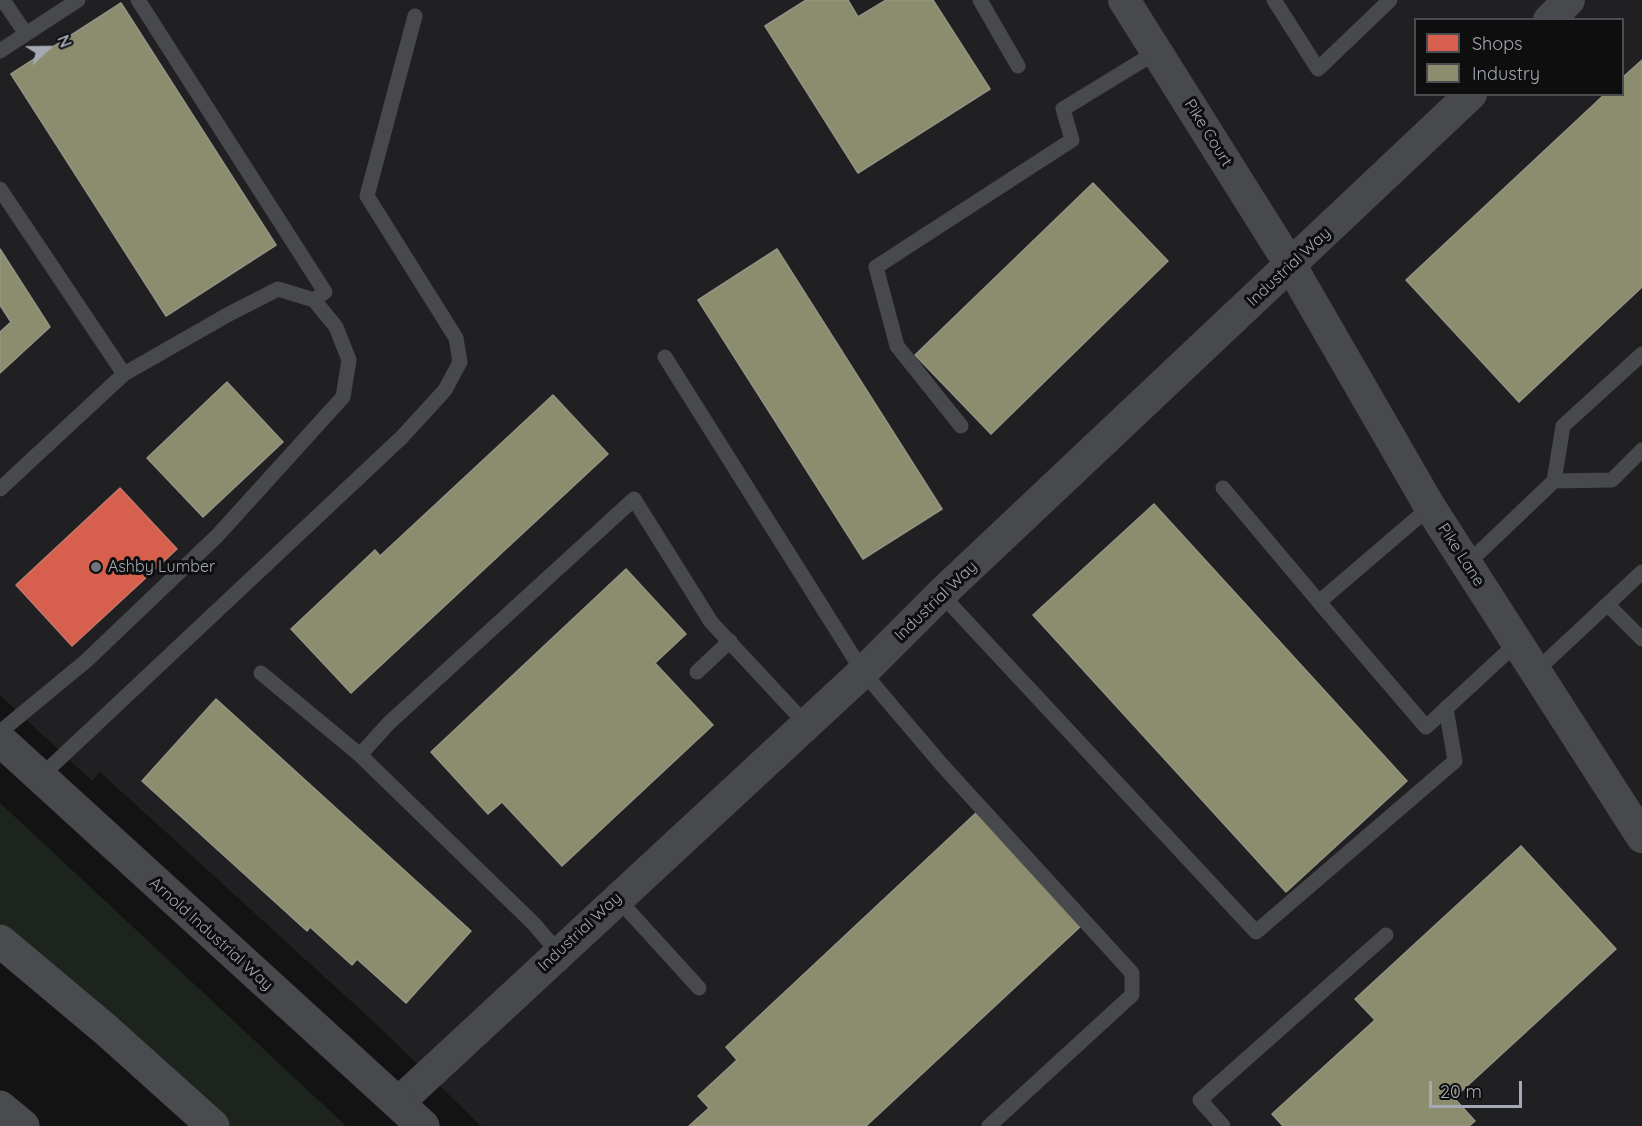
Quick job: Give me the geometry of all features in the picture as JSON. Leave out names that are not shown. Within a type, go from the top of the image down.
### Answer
[{"type":"highway","points":[[0,941],[105,1029],[213,1126]]},
{"type":"highway","points":[[0,1107],[22,1126]]},
{"type":"street","points":[[1551,18],[1569,0]]},
{"type":"street","name":"Pike Court","points":[[1126,1],[1292,266]]},
{"type":"street","name":"Industrial Way","points":[[398,1103],[804,723],[862,672],[941,594],[1292,266],[1468,96]]},
{"type":"street","name":"Pike Lane","points":[[1292,266],[1430,507],[1642,837]]},
{"type":"street","name":"Arnold Industrial Way","points":[[0,741],[189,916],[423,1126]]},
{"type":"lane","points":[[3,0],[26,34]]},
{"type":"lane","points":[[138,0],[325,292],[314,300]]},
{"type":"lane","points":[[980,0],[1018,66]]},
{"type":"lane","points":[[1274,0],[1318,69],[1390,0]]},
{"type":"lane","points":[[0,51],[70,2]]},
{"type":"lane","points":[[40,777],[402,437],[445,390],[460,362],[456,338],[367,196],[415,16]]},
{"type":"lane","points":[[961,426],[897,346],[876,267],[1072,140],[1063,109],[1158,51]]},
{"type":"lane","points":[[0,189],[124,374]]},
{"type":"lane","points":[[0,489],[124,374],[228,314],[278,289],[314,300],[336,327],[349,360],[343,397],[217,536],[86,661],[0,732]]},
{"type":"lane","points":[[1467,564],[1554,481],[1563,426],[1642,354]]},
{"type":"lane","points":[[665,357],[862,672],[942,765],[1132,973],[1132,995],[989,1126]]},
{"type":"lane","points":[[1554,481],[1612,480],[1642,450]]},
{"type":"lane","points":[[1223,488],[1426,727],[1518,643]]},
{"type":"lane","points":[[360,755],[389,723],[634,499],[711,622],[804,723]]},
{"type":"lane","points":[[1319,602],[1430,507]]},
{"type":"lane","points":[[1536,671],[1642,572]]},
{"type":"lane","points":[[941,594],[1256,932],[1455,761],[1446,708]]},
{"type":"lane","points":[[1608,605],[1642,639]]},
{"type":"lane","points":[[697,672],[730,641]]},
{"type":"lane","points":[[261,673],[360,755],[534,924],[558,952]]},
{"type":"lane","points":[[617,898],[699,988]]},
{"type":"lane","points":[[1223,1126],[1200,1100],[1386,935]]},
{"type":"shaded area","points":[[0,0],[1642,0],[1642,1126],[481,1126],[375,1023],[100,772],[92,781],[0,695]]},
{"type":"shaded area","points":[[0,803],[346,1126],[213,1126],[0,941]]},
{"type":"building: Shops","name":"Ashby Lumber","points":[[120,488],[177,549],[72,646],[16,585]]},
{"type":"building: Industry","points":[[806,0],[848,0],[858,17],[886,0],[933,0],[990,89],[858,173],[765,26]]},
{"type":"building: Industry","points":[[121,3],[276,245],[166,316],[11,74]]},
{"type":"building: Industry","points":[[1642,60],[1642,287],[1519,402],[1406,280],[1603,96],[1624,96],[1624,76]]},
{"type":"building: Industry","points":[[1093,183],[1168,261],[991,434],[915,355]]},
{"type":"building: Industry","points":[[0,249],[50,327],[0,373],[0,332],[11,322],[0,305]]},
{"type":"building: Industry","points":[[777,249],[942,509],[863,559],[698,300]]},
{"type":"building: Industry","points":[[227,382],[283,442],[203,517],[147,458]]},
{"type":"building: Industry","points":[[553,395],[608,454],[351,693],[291,629],[375,550],[380,556]]},
{"type":"building: Industry","points":[[1154,504],[1407,781],[1286,892],[1033,615]]},
{"type":"building: Industry","points":[[626,569],[686,634],[655,663],[713,725],[562,866],[502,802],[488,814],[431,752]]},
{"type":"building: Industry","points":[[216,699],[471,931],[406,1003],[357,959],[352,965],[310,927],[307,931],[142,781]]},
{"type":"building: Industry","points":[[977,812],[1082,925],[866,1126],[689,1126],[709,1108],[698,1096],[737,1060],[726,1047]]},
{"type":"building: Industry","points":[[1521,846],[1616,949],[1454,1098],[1475,1121],[1469,1126],[1283,1126],[1272,1114],[1375,1020],[1355,999]]},
{"type":"place","name":"Ashby Lumber","points":[[96,567]]}]
